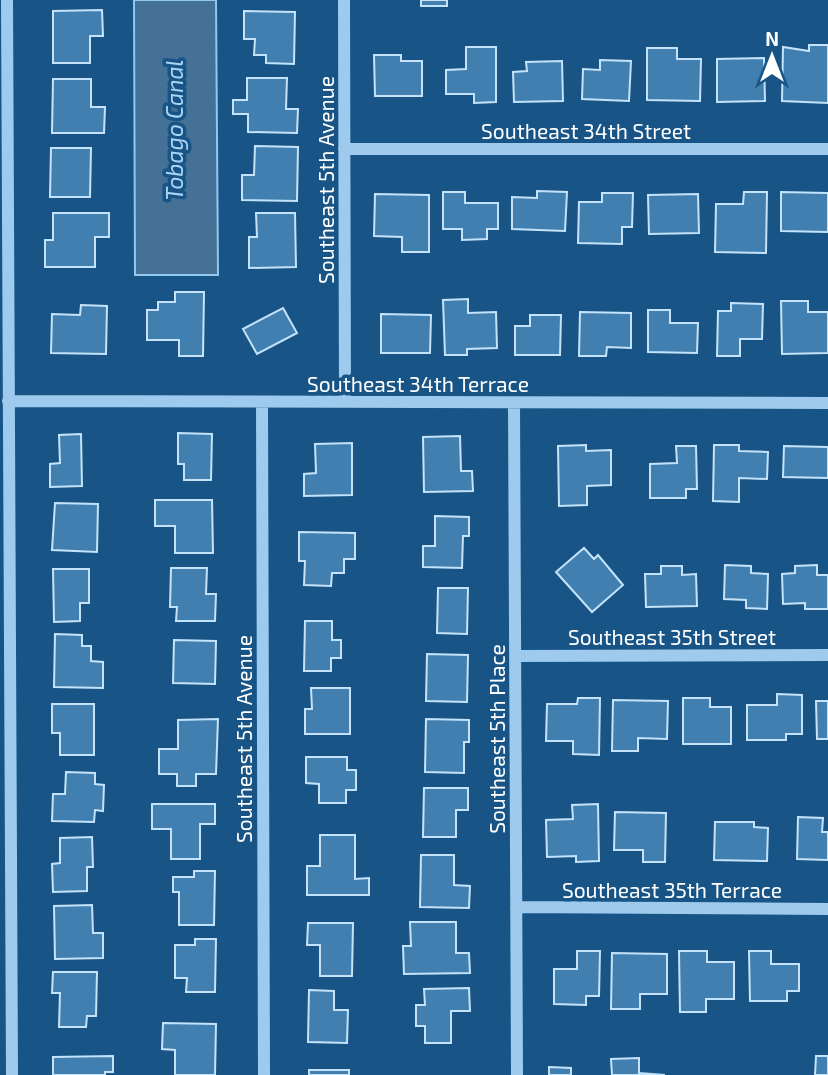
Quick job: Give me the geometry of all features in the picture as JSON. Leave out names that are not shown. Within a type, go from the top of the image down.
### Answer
[{"type":"street","points":[[7,0],[12,1075]]},
{"type":"street","name":"Southeast 5th Avenue","points":[[344,0],[345,402]]},
{"type":"street","name":"Southeast 34th Street","points":[[344,149],[828,149]]},
{"type":"street","name":"Southeast 34th Terrace","points":[[8,401],[828,403]]},
{"type":"street","name":"Southeast 5th Avenue","points":[[262,402],[264,1075]]},
{"type":"street","name":"Southeast 5th Place","points":[[514,403],[517,1075]]},
{"type":"street","name":"Southeast 35th Street","points":[[515,656],[828,655]]},
{"type":"street","name":"Southeast 35th Terrace","points":[[516,907],[828,909]]},
{"type":"water","name":"Tobago Canal","points":[[134,0],[216,0],[218,275],[135,275]]},
{"type":"building","points":[[421,0],[447,0],[447,6],[421,6]]},
{"type":"building","points":[[102,10],[103,36],[90,36],[90,63],[53,63],[53,11]]},
{"type":"building","points":[[244,11],[295,12],[294,64],[266,63],[266,55],[254,55],[255,39],[244,39]]},
{"type":"building","points":[[809,45],[828,45],[828,103],[782,101],[783,47],[809,51]]},
{"type":"building","points":[[466,47],[496,47],[496,102],[474,103],[474,94],[446,94],[446,70],[466,69]]},
{"type":"building","points":[[647,48],[677,48],[677,59],[701,59],[700,101],[647,100]]},
{"type":"building","points":[[374,55],[401,55],[401,61],[422,61],[422,96],[375,96]]},
{"type":"building","points":[[764,58],[765,101],[717,102],[717,59]]},
{"type":"building","points":[[600,60],[631,61],[629,101],[582,99],[583,69],[600,70]]},
{"type":"building","points":[[562,61],[563,101],[514,102],[513,72],[527,71],[526,62]]},
{"type":"building","points":[[247,78],[287,78],[286,109],[298,109],[297,133],[248,132],[248,114],[233,114],[233,100],[247,100]]},
{"type":"building","points":[[53,79],[91,79],[91,107],[105,107],[104,133],[52,133]]},
{"type":"building","points":[[255,146],[298,147],[297,201],[242,200],[242,175],[254,175]]},
{"type":"building","points":[[51,148],[91,148],[90,197],[50,197]]},
{"type":"building","points":[[537,191],[567,192],[565,231],[512,229],[512,197],[537,198]]},
{"type":"building","points":[[443,192],[465,192],[465,203],[498,203],[498,229],[487,229],[487,239],[462,240],[462,229],[443,229]]},
{"type":"building","points":[[744,192],[767,192],[766,253],[715,252],[716,204],[743,204]]},
{"type":"building","points":[[781,192],[828,193],[828,232],[781,231]]},
{"type":"building","points":[[602,193],[633,193],[632,227],[622,227],[622,244],[578,243],[579,202],[602,202]]},
{"type":"building","points":[[375,194],[429,195],[429,252],[402,252],[402,237],[374,236]]},
{"type":"building","points":[[698,194],[699,233],[649,234],[648,195]]},
{"type":"building","points":[[53,213],[109,213],[109,237],[95,237],[95,267],[45,267],[45,240],[53,240]]},
{"type":"building","points":[[256,213],[295,213],[296,267],[249,268],[249,237],[257,237]]},
{"type":"building","points":[[175,292],[204,292],[203,356],[179,356],[179,340],[147,340],[147,310],[158,310],[158,302],[175,302]]},
{"type":"building","points":[[468,299],[468,313],[496,312],[497,348],[467,349],[467,355],[445,355],[443,300]]},
{"type":"building","points":[[781,301],[808,301],[808,312],[828,312],[828,353],[782,354]]},
{"type":"building","points":[[731,303],[763,304],[762,339],[740,339],[740,356],[717,356],[718,311],[731,311]]},
{"type":"building","points":[[81,305],[107,306],[106,354],[51,353],[52,314],[80,315]]},
{"type":"building","points":[[283,308],[297,333],[257,354],[243,329]]},
{"type":"building","points":[[648,310],[670,310],[670,323],[698,323],[697,353],[648,352]]},
{"type":"building","points":[[580,312],[631,313],[631,348],[607,347],[606,356],[579,356]]},
{"type":"building","points":[[381,314],[431,315],[430,353],[381,353]]},
{"type":"building","points":[[530,315],[561,315],[560,355],[515,355],[515,326],[530,326]]},
{"type":"building","points":[[178,433],[212,434],[211,480],[184,480],[184,464],[178,464]]},
{"type":"building","points":[[81,434],[82,486],[50,487],[50,464],[60,463],[59,435]]},
{"type":"building","points":[[460,436],[461,471],[472,471],[473,491],[424,492],[423,437]]},
{"type":"building","points":[[352,443],[352,495],[304,496],[304,474],[316,473],[315,444]]},
{"type":"building","points":[[586,445],[586,451],[611,450],[611,485],[587,486],[587,505],[559,506],[558,446]]},
{"type":"building","points":[[714,445],[739,445],[739,451],[768,452],[767,479],[739,478],[739,502],[713,501]]},
{"type":"building","points":[[676,446],[696,446],[697,489],[686,489],[686,498],[650,498],[650,464],[677,463]]},
{"type":"building","points":[[784,446],[828,447],[828,478],[783,477]]},
{"type":"building","points":[[155,500],[212,500],[213,553],[175,553],[175,526],[155,526]]},
{"type":"building","points":[[55,503],[98,504],[97,552],[52,550]]},
{"type":"building","points":[[435,516],[469,517],[469,536],[463,536],[462,568],[423,567],[423,546],[435,546]]},
{"type":"building","points":[[299,532],[355,533],[355,559],[344,559],[344,573],[332,573],[331,586],[304,585],[305,561],[299,561]]},
{"type":"building","points":[[584,548],[594,559],[598,555],[623,585],[592,612],[556,572]]},
{"type":"building","points":[[725,565],[751,566],[751,573],[768,574],[767,609],[746,608],[746,600],[724,599]]},
{"type":"building","points":[[817,565],[817,575],[828,575],[828,609],[805,609],[805,603],[783,604],[782,574],[795,573],[795,566]]},
{"type":"building","points":[[661,566],[682,566],[682,575],[696,574],[697,606],[646,607],[645,574],[661,574]]},
{"type":"building","points":[[171,568],[207,568],[206,594],[216,594],[215,621],[176,621],[177,607],[170,607]]},
{"type":"building","points":[[53,569],[89,569],[89,603],[80,603],[80,621],[54,622]]},
{"type":"building","points":[[438,588],[468,588],[467,634],[437,633]]},
{"type":"building","points":[[305,621],[332,621],[332,640],[341,640],[341,658],[331,658],[331,671],[304,671]]},
{"type":"building","points":[[55,634],[82,635],[82,646],[91,646],[91,661],[103,662],[103,688],[54,687]]},
{"type":"building","points":[[174,640],[216,641],[215,684],[173,683]]},
{"type":"building","points":[[427,654],[468,655],[467,702],[426,701]]},
{"type":"building","points":[[311,688],[350,688],[350,734],[305,734],[305,709],[312,709]]},
{"type":"building","points":[[777,694],[802,695],[802,734],[786,734],[786,740],[747,740],[747,705],[777,705]]},
{"type":"building","points":[[578,698],[600,698],[599,755],[573,754],[573,741],[546,741],[547,704],[577,704]]},
{"type":"building","points":[[683,698],[710,698],[710,707],[731,707],[731,744],[683,744]]},
{"type":"building","points":[[613,700],[668,701],[667,739],[638,738],[638,751],[612,751]]},
{"type":"building","points":[[816,701],[828,701],[828,739],[817,739]]},
{"type":"building","points":[[52,704],[94,704],[94,755],[60,755],[60,733],[52,733]]},
{"type":"building","points":[[218,719],[216,774],[196,774],[196,786],[177,786],[177,774],[159,774],[159,749],[178,749],[178,720]]},
{"type":"building","points":[[426,719],[469,720],[469,742],[464,742],[464,773],[425,772]]},
{"type":"building","points":[[306,757],[347,757],[347,770],[356,770],[356,790],[346,790],[346,803],[319,803],[319,784],[306,783]]},
{"type":"building","points":[[66,772],[95,773],[95,784],[104,785],[103,811],[95,810],[94,822],[52,821],[53,794],[65,794]]},
{"type":"building","points":[[424,788],[468,788],[468,810],[456,810],[456,837],[423,837]]},
{"type":"building","points":[[152,804],[215,804],[215,824],[200,824],[200,859],[171,859],[171,829],[152,829]]},
{"type":"building","points":[[598,804],[599,861],[576,862],[576,856],[547,857],[546,820],[573,819],[572,805]]},
{"type":"building","points":[[615,812],[666,813],[665,862],[643,862],[643,850],[614,850]]},
{"type":"building","points":[[798,817],[823,818],[822,832],[828,832],[828,860],[797,859]]},
{"type":"building","points":[[715,822],[754,822],[754,827],[768,828],[767,861],[714,860]]},
{"type":"building","points":[[320,835],[355,835],[355,879],[369,878],[369,895],[307,895],[307,866],[320,866]]},
{"type":"building","points":[[92,837],[93,867],[87,867],[87,891],[53,892],[52,864],[60,863],[60,838]]},
{"type":"building","points":[[421,855],[454,855],[454,885],[470,886],[469,908],[420,907]]},
{"type":"building","points":[[194,871],[215,871],[214,925],[179,925],[179,892],[173,892],[173,877],[194,877]]},
{"type":"building","points":[[92,905],[93,933],[103,933],[103,958],[55,959],[54,906]]},
{"type":"building","points":[[410,922],[456,922],[456,953],[469,953],[470,973],[404,974],[403,946],[411,946]]},
{"type":"building","points":[[308,923],[353,923],[352,976],[320,976],[320,945],[307,945]]},
{"type":"building","points":[[195,939],[216,939],[215,992],[186,992],[187,978],[175,978],[175,945],[195,945]]},
{"type":"building","points":[[577,951],[600,951],[599,996],[586,996],[586,1005],[554,1004],[554,969],[577,969]]},
{"type":"building","points":[[679,951],[707,951],[707,962],[734,962],[734,999],[706,999],[706,1012],[680,1012]]},
{"type":"building","points":[[749,951],[771,951],[771,964],[799,964],[799,991],[787,991],[787,1001],[750,1001]]},
{"type":"building","points":[[612,953],[667,954],[667,994],[640,994],[640,1009],[611,1009]]},
{"type":"building","points":[[53,972],[97,972],[96,1016],[87,1016],[86,1027],[59,1027],[60,993],[52,993]]},
{"type":"building","points":[[469,988],[470,1011],[451,1011],[451,1043],[425,1043],[425,1026],[416,1026],[416,1005],[425,1005],[424,989]]},
{"type":"building","points":[[309,990],[334,991],[334,1010],[348,1010],[347,1043],[308,1042]]},
{"type":"building","points":[[163,1023],[216,1024],[215,1075],[175,1075],[175,1050],[162,1049]]},
{"type":"building","points":[[113,1056],[113,1072],[105,1072],[105,1075],[53,1075],[53,1057]]},
{"type":"building","points":[[816,1056],[828,1056],[828,1075],[815,1075]]},
{"type":"building","points":[[639,1058],[639,1073],[665,1075],[612,1075],[611,1059]]},
{"type":"building","points":[[549,1067],[571,1068],[571,1075],[549,1075]]},
{"type":"building","points":[[309,1070],[349,1070],[349,1075],[309,1075]]}]
